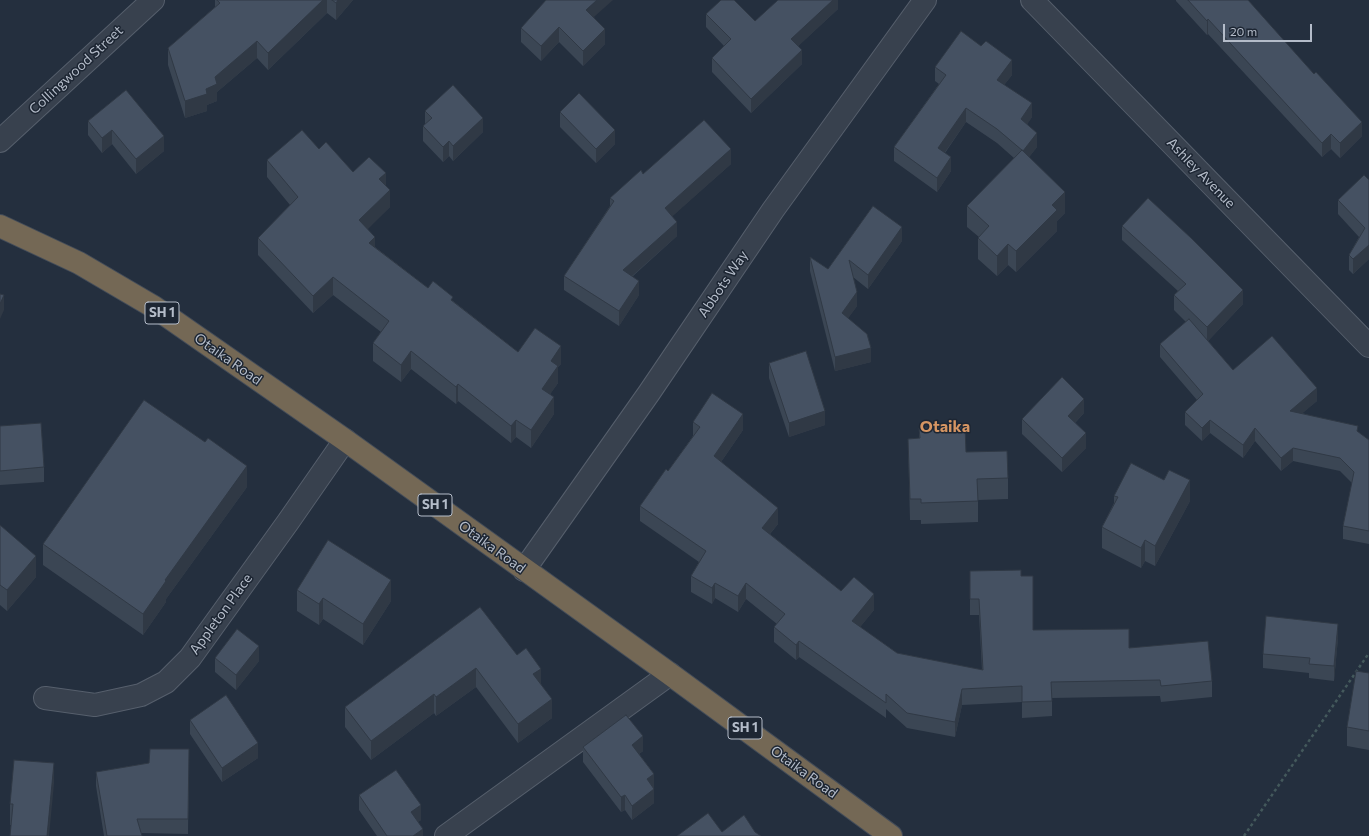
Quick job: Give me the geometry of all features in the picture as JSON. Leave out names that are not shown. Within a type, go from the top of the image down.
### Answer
[{"type":"highway","name":"Otaika Road","points":[[0,226],[79,263],[154,307],[345,440],[670,674],[891,836]]},
{"type":"street","name":"Collingwood Street","points":[[0,141],[153,0]]},
{"type":"street","name":"Abbots Way","points":[[524,570],[774,210],[925,0]]},
{"type":"street","name":"Ashley Avenue","points":[[1032,0],[1369,346]]},
{"type":"street","name":"Appleton Place","points":[[45,698],[95,705],[141,695],[166,682],[190,658],[345,440]]},
{"type":"street","points":[[446,836],[670,674]]},
{"type":"path","points":[[1244,836],[1369,653]]},
{"type":"building","points":[[217,0],[323,0],[268,53],[257,41],[215,77],[217,84],[206,89],[207,94],[185,101],[168,48],[220,3]]},
{"type":"building","points":[[546,0],[597,0],[586,10],[605,29],[583,51],[559,27],[541,46],[521,28]]},
{"type":"building","points":[[721,0],[734,0],[755,21],[778,0],[833,0],[791,39],[802,50],[751,99],[712,58],[731,39],[706,14]]},
{"type":"building","points":[[1188,0],[1248,0],[1314,74],[1316,72],[1362,122],[1340,143],[1331,134],[1322,143],[1208,19],[1207,21]]},
{"type":"building","points":[[961,31],[981,46],[986,41],[1012,60],[997,80],[1032,103],[1021,119],[1037,133],[1023,151],[997,129],[966,108],[938,148],[951,157],[937,178],[894,147],[946,75],[935,67]]},
{"type":"building","points":[[453,85],[483,118],[453,146],[449,141],[443,147],[423,126],[432,118],[425,111]]},
{"type":"building","points":[[126,90],[164,136],[136,159],[112,130],[102,138],[88,121]]},
{"type":"building","points":[[579,93],[615,130],[596,149],[560,112]]},
{"type":"building","points":[[704,120],[731,149],[665,208],[677,222],[623,270],[639,281],[619,311],[564,276],[614,201],[610,198],[641,170],[643,174]]},
{"type":"building","points":[[302,130],[319,149],[326,142],[353,172],[369,157],[386,173],[379,179],[390,190],[359,220],[375,237],[369,243],[428,288],[433,281],[453,297],[451,300],[518,352],[535,328],[561,346],[551,361],[558,366],[542,389],[554,397],[531,430],[516,420],[511,426],[458,384],[456,387],[411,351],[401,365],[373,343],[389,321],[333,277],[313,296],[258,238],[298,197],[267,160]]},
{"type":"building","points":[[1022,150],[1065,192],[1052,205],[1057,210],[1016,251],[1008,244],[997,256],[978,238],[989,226],[967,206]]},
{"type":"building","points":[[1364,175],[1369,180],[1369,245],[1353,259],[1349,255],[1365,228],[1338,200]]},
{"type":"building","points":[[1148,198],[1243,290],[1207,327],[1174,295],[1186,284],[1122,226]]},
{"type":"building","points":[[873,206],[902,227],[868,275],[849,260],[857,292],[842,313],[867,334],[871,348],[835,357],[810,257],[828,269]]},
{"type":"building","points":[[0,294],[4,295],[0,304]]},
{"type":"building","points":[[1189,319],[1233,370],[1272,336],[1317,388],[1290,411],[1358,426],[1357,431],[1369,440],[1369,531],[1343,526],[1354,472],[1340,458],[1293,448],[1281,458],[1255,428],[1243,445],[1210,420],[1202,428],[1185,412],[1203,394],[1160,344]]},
{"type":"building","points":[[806,351],[825,411],[789,423],[769,363]]},
{"type":"building","points":[[1062,377],[1084,399],[1068,416],[1086,433],[1062,458],[1022,419]]},
{"type":"building","points":[[712,393],[743,414],[714,456],[778,508],[762,528],[841,591],[854,577],[874,594],[852,621],[897,653],[983,670],[979,599],[970,599],[970,571],[1021,570],[1021,576],[1033,576],[1033,630],[1129,629],[1129,648],[1208,641],[1212,681],[1161,686],[1160,680],[1051,682],[1052,701],[1022,702],[1022,686],[962,689],[955,722],[907,713],[886,694],[886,703],[799,641],[796,645],[774,627],[785,614],[746,583],[738,596],[715,583],[712,588],[691,576],[706,551],[640,506],[666,469],[668,471],[700,427],[693,422]]},
{"type":"building","points":[[144,400],[205,442],[208,438],[247,466],[165,580],[166,581],[143,614],[43,544]]},
{"type":"building","points":[[41,423],[44,467],[0,471],[0,426]]},
{"type":"building","points":[[965,426],[966,452],[1007,451],[1008,478],[977,479],[978,501],[921,503],[921,499],[910,499],[908,439],[920,438],[919,428]]},
{"type":"building","points":[[1131,463],[1164,480],[1169,470],[1190,480],[1155,546],[1145,540],[1141,548],[1102,527],[1118,497],[1114,496]]},
{"type":"building","points":[[0,525],[36,556],[7,590],[0,585]]},
{"type":"building","points":[[328,540],[391,580],[363,624],[323,598],[319,604],[297,590]]},
{"type":"building","points":[[480,607],[517,655],[526,648],[541,669],[533,674],[552,699],[518,724],[476,668],[436,697],[434,694],[371,741],[345,707]]},
{"type":"building","points":[[1266,616],[1338,624],[1334,666],[1309,664],[1310,658],[1263,654]]},
{"type":"building","points":[[237,629],[259,646],[236,675],[215,658]]},
{"type":"building","points":[[1356,671],[1369,673],[1369,731],[1347,727]]},
{"type":"building","points":[[226,695],[258,743],[222,768],[190,720]]},
{"type":"building","points":[[626,715],[643,736],[632,745],[654,774],[647,779],[654,789],[632,806],[625,795],[621,797],[583,747]]},
{"type":"building","points":[[150,749],[189,749],[188,819],[137,819],[142,836],[107,836],[96,772],[149,763]]},
{"type":"building","points":[[14,760],[54,763],[47,836],[10,836],[13,804],[10,804]]},
{"type":"building","points":[[396,770],[421,805],[411,812],[423,829],[413,836],[387,836],[359,795]]},
{"type":"building","points":[[708,813],[722,832],[744,815],[755,832],[761,836],[677,836]]},
{"type":"district","name":"Otaika","points":[[945,427]]}]
